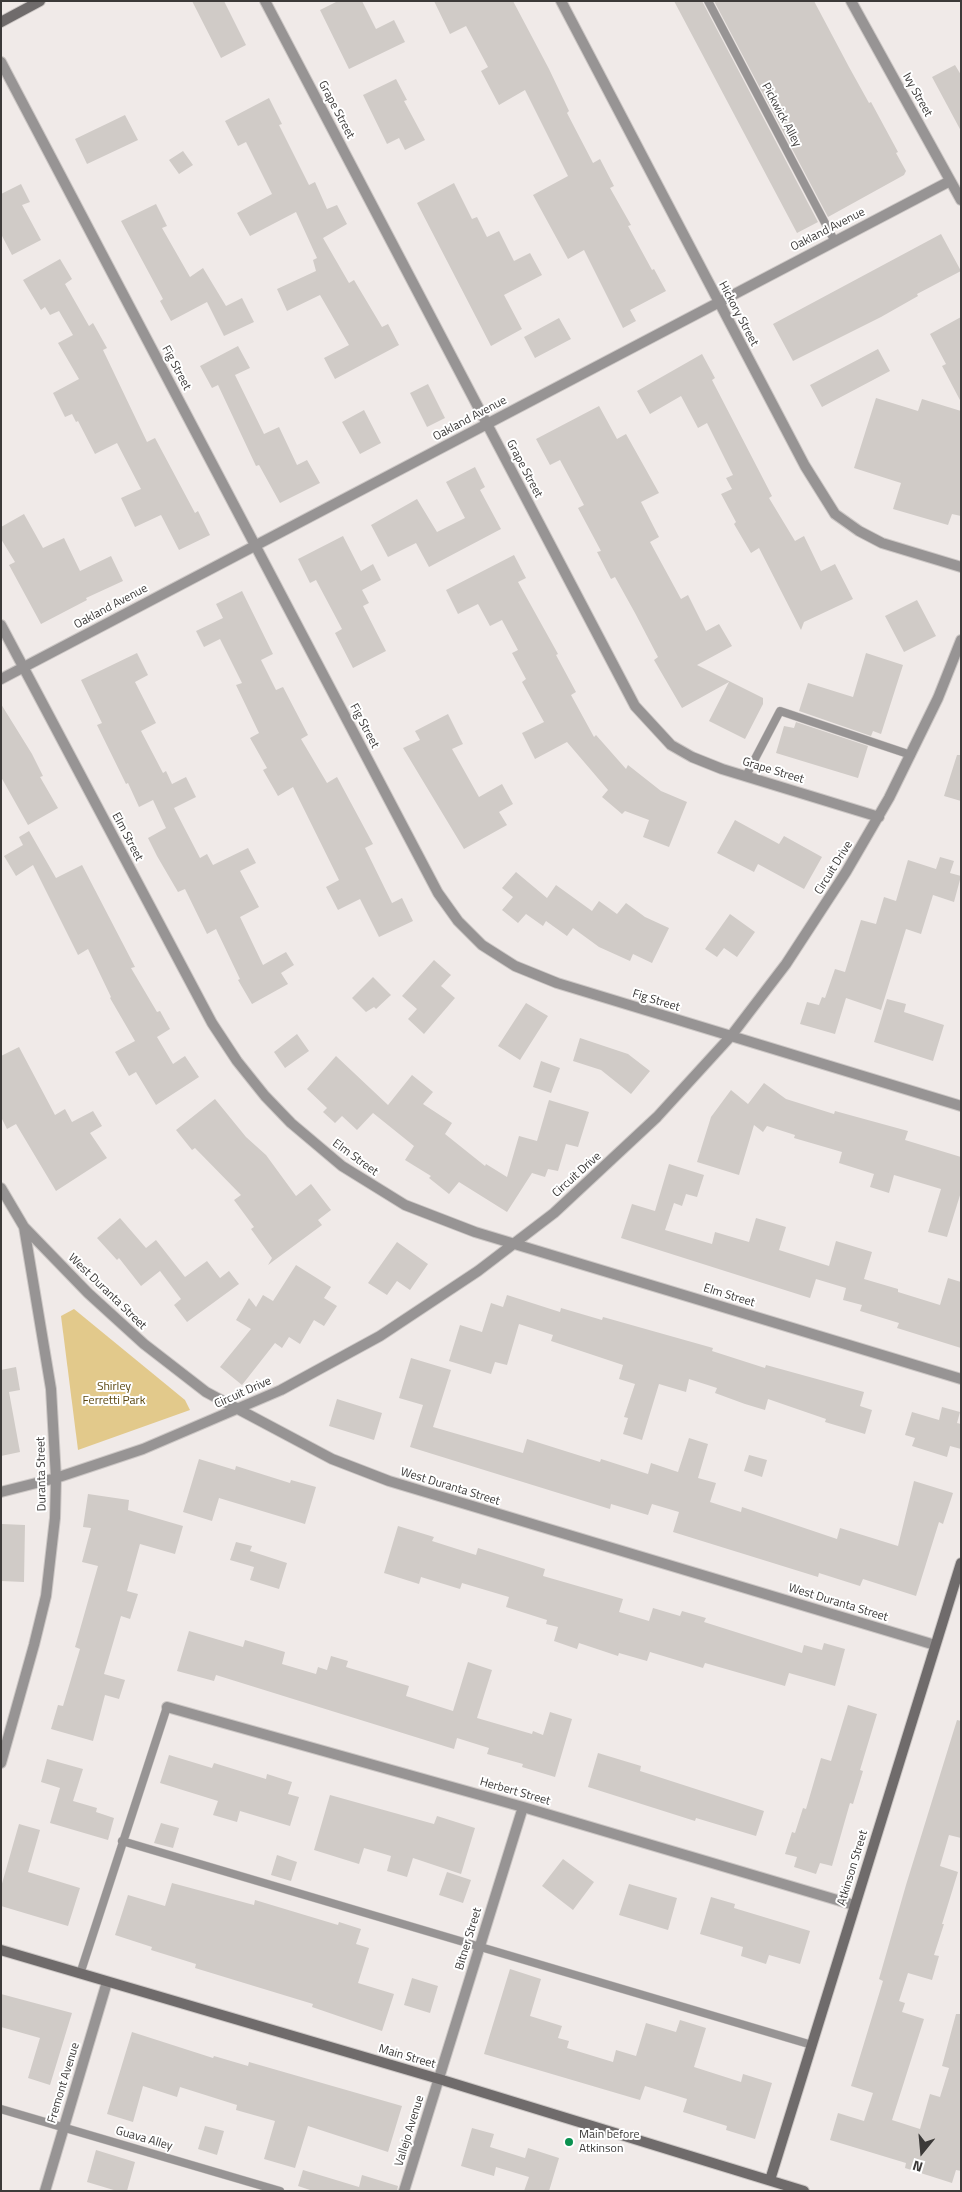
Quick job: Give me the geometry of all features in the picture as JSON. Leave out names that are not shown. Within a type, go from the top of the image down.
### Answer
[{"type":"street","points":[[1,22],[40,1]]},
{"type":"street","name":"Grape Street","points":[[265,1],[635,706],[670,744],[692,757],[746,776],[879,817]]},
{"type":"street","name":"Hickory Street","points":[[561,1],[805,466],[835,514],[859,531],[882,543],[961,567]]},
{"type":"street","name":"Ivy Street","points":[[851,1],[961,200]]},
{"type":"street","name":"Fig Street","points":[[1,62],[438,893],[458,921],[482,945],[515,966],[556,983],[961,1106]]},
{"type":"street","name":"Oakland Avenue","points":[[1,679],[834,240],[950,181]]},
{"type":"street","name":"Elm Street","points":[[1,625],[212,1023],[237,1061],[264,1096],[317,1146],[375,1188],[405,1205],[438,1219],[514,1244],[961,1379]]},
{"type":"street","name":"Circuit Drive","points":[[1,1492],[56,1478],[143,1449],[281,1390],[380,1336],[514,1244],[554,1213],[657,1117],[732,1036],[786,964],[819,916],[879,817],[911,755],[961,640]]},
{"type":"street","name":"Duranta Street","points":[[1,1188],[24,1227],[51,1389],[56,1478],[54,1525],[46,1596],[32,1654],[1,1762]]},
{"type":"street","name":"West Duranta Street","points":[[24,1227],[88,1294],[144,1344],[206,1392],[332,1459],[389,1481],[935,1645]]},
{"type":"street","name":"Atkinson Street","points":[[770,2180],[961,1563]]},
{"type":"street","name":"Herbert Street","points":[[167,1707],[522,1807],[854,1905]]},
{"type":"street","name":"Bitner Street","points":[[439,2079],[522,1807]]},
{"type":"street","name":"Main Street","points":[[1,1950],[439,2079],[804,2191]]},
{"type":"street","name":"Fremont Avenue","points":[[45,2191],[107,1982]]},
{"type":"street","name":"Vallejo Avenue","points":[[404,2191],[439,2079]]},
{"type":"lane","name":"Pickwick Alley","points":[[708,1],[834,240]]},
{"type":"lane","points":[[746,776],[780,711],[911,755]]},
{"type":"lane","points":[[80,1974],[167,1707]]},
{"type":"lane","points":[[122,1841],[812,2045]]},
{"type":"lane","name":"Guava Alley","points":[[1,2109],[280,2191]]},
{"type":"green space","name":"Shirley Ferretti Park","points":[[74,1309],[185,1400],[190,1410],[78,1450],[61,1316]]},
{"type":"building","points":[[192,1],[224,1],[246,45],[221,58]]},
{"type":"building","points":[[338,1],[362,1],[376,29],[394,20],[405,42],[349,69],[320,10]]},
{"type":"building","points":[[434,1],[513,1],[549,69],[569,111],[567,113],[593,163],[600,159],[614,186],[610,188],[631,225],[628,226],[666,291],[630,310],[636,321],[623,328],[584,250],[568,259],[533,195],[568,176],[525,90],[499,105],[481,71],[488,67],[466,26],[450,34]]},
{"type":"building","points":[[674,1],[702,1],[818,222],[797,233]]},
{"type":"building","points":[[714,1],[814,1],[869,103],[871,102],[898,152],[896,153],[906,171],[904,175],[828,217]]},
{"type":"building","points":[[955,65],[961,75],[961,131],[932,77]]},
{"type":"building","points":[[396,79],[407,100],[404,101],[425,140],[405,150],[399,138],[387,144],[363,95]]},
{"type":"building","points":[[269,98],[282,124],[279,125],[309,185],[315,182],[327,209],[337,205],[347,224],[323,238],[349,283],[354,280],[382,327],[388,324],[399,345],[335,379],[324,358],[349,345],[320,295],[287,311],[277,289],[316,271],[313,260],[317,258],[296,212],[250,236],[237,213],[272,194],[246,142],[238,146],[225,121]]},
{"type":"building","points":[[125,115],[138,140],[87,164],[75,139]]},
{"type":"building","points":[[183,151],[193,165],[179,174],[169,160]]},
{"type":"building","points":[[454,183],[472,219],[477,217],[487,237],[499,231],[514,261],[530,253],[542,275],[504,295],[522,329],[491,346],[417,203]]},
{"type":"building","points":[[21,184],[30,202],[22,205],[41,240],[12,255],[1,234],[1,194]]},
{"type":"building","points":[[156,204],[167,226],[162,228],[190,277],[203,268],[226,306],[242,298],[254,322],[224,336],[207,302],[171,321],[160,301],[163,299],[121,221]]},
{"type":"building","points":[[941,234],[961,271],[917,294],[918,296],[881,317],[793,361],[773,324]]},
{"type":"building","points":[[60,259],[72,279],[65,284],[89,326],[93,323],[107,348],[103,350],[147,442],[155,438],[195,513],[198,511],[210,535],[179,550],[161,515],[135,527],[121,498],[141,489],[117,443],[95,454],[78,421],[76,422],[72,414],[65,417],[53,393],[79,379],[58,343],[73,335],[59,311],[50,315],[45,307],[41,310],[23,280]]},
{"type":"building","points":[[961,317],[961,402],[942,366],[946,364],[930,334]]},
{"type":"building","points":[[559,318],[571,339],[535,358],[524,337]]},
{"type":"building","points":[[238,346],[250,368],[235,375],[264,434],[279,427],[297,465],[307,460],[320,483],[280,503],[259,465],[256,466],[218,385],[212,388],[200,366]]},
{"type":"building","points":[[878,349],[890,371],[822,407],[810,385]]},
{"type":"building","points":[[702,354],[715,378],[712,380],[772,496],[769,498],[795,541],[804,536],[821,571],[835,564],[853,599],[804,622],[801,630],[759,548],[751,553],[734,524],[736,522],[721,494],[732,489],[726,478],[733,475],[707,423],[698,428],[681,396],[650,414],[637,391]]},
{"type":"building","points":[[428,384],[445,418],[427,427],[410,393]]},
{"type":"building","points":[[876,398],[918,411],[922,399],[961,411],[961,516],[952,514],[948,525],[893,509],[901,483],[854,468]]},
{"type":"building","points":[[599,406],[617,439],[626,434],[659,493],[641,502],[659,537],[650,542],[681,599],[688,595],[706,631],[719,624],[732,646],[697,665],[763,698],[763,704],[745,739],[709,721],[729,682],[682,708],[654,660],[658,657],[635,613],[615,577],[611,579],[597,552],[601,551],[578,508],[584,505],[560,460],[550,465],[536,439]]},
{"type":"building","points":[[364,410],[381,443],[360,454],[342,422]]},
{"type":"building","points":[[475,467],[485,487],[480,490],[501,529],[429,567],[416,543],[388,557],[371,525],[417,499],[437,532],[465,518],[446,482]]},
{"type":"building","points":[[24,514],[43,548],[64,538],[80,571],[111,556],[123,581],[86,598],[87,600],[41,624],[9,565],[15,562],[1,539],[1,527]]},
{"type":"building","points":[[343,536],[361,571],[373,564],[381,580],[362,590],[369,603],[363,606],[386,651],[353,668],[335,633],[342,629],[316,580],[310,583],[298,559]]},
{"type":"building","points":[[514,555],[526,578],[518,582],[558,654],[556,655],[576,692],[571,695],[594,737],[596,735],[626,769],[628,765],[661,791],[687,802],[669,847],[643,837],[649,820],[625,811],[622,814],[602,797],[608,790],[567,742],[535,759],[522,733],[544,722],[522,682],[526,679],[512,653],[518,650],[502,620],[490,626],[478,604],[458,614],[446,590]]},
{"type":"building","points":[[242,591],[273,654],[261,660],[276,690],[283,687],[308,735],[301,739],[327,783],[337,777],[373,844],[365,848],[392,903],[402,898],[413,921],[379,937],[360,899],[338,910],[326,887],[339,880],[293,787],[278,796],[263,770],[267,768],[250,738],[259,733],[236,685],[242,683],[220,639],[204,647],[196,631],[223,618],[216,604]]},
{"type":"building","points":[[917,600],[936,636],[904,652],[885,616]]},
{"type":"building","points":[[137,653],[148,675],[135,682],[156,723],[141,731],[163,773],[166,771],[172,784],[186,777],[196,797],[174,808],[200,858],[207,854],[213,865],[248,848],[256,863],[240,871],[259,907],[240,917],[263,965],[286,952],[294,965],[281,973],[288,984],[252,1004],[238,980],[240,979],[216,929],[207,934],[185,889],[178,892],[157,856],[148,838],[166,828],[153,800],[139,807],[97,725],[102,723],[81,680]]},
{"type":"building","points":[[866,653],[903,665],[881,734],[873,731],[871,736],[799,711],[808,683],[853,697]]},
{"type":"building","points":[[1,704],[32,754],[43,776],[40,777],[58,808],[28,825],[1,777]]},
{"type":"building","points":[[448,714],[463,744],[452,749],[479,797],[502,784],[513,804],[499,812],[507,825],[464,849],[403,748],[420,740],[415,731]]},
{"type":"building","points":[[796,722],[868,746],[858,778],[776,753],[784,726],[794,728]]},
{"type":"building","points":[[957,755],[961,755],[961,801],[944,796]]},
{"type":"building","points":[[735,820],[779,844],[784,836],[822,857],[804,889],[758,864],[754,872],[717,853]]},
{"type":"building","points":[[29,831],[56,878],[82,865],[135,967],[131,968],[157,1012],[160,1011],[170,1029],[157,1037],[173,1064],[185,1056],[199,1077],[156,1105],[136,1072],[129,1076],[115,1052],[135,1041],[110,998],[88,949],[78,955],[33,865],[16,876],[4,856],[23,845],[19,837]]},
{"type":"building","points":[[940,857],[954,861],[950,873],[961,876],[954,902],[933,895],[921,934],[906,929],[881,1010],[846,998],[835,1034],[800,1024],[807,1002],[819,1005],[822,997],[825,998],[835,969],[845,972],[861,920],[876,924],[884,897],[896,901],[908,860],[936,869]]},
{"type":"building","points":[[516,872],[547,898],[556,885],[592,911],[599,901],[617,914],[626,903],[645,917],[669,928],[652,963],[633,954],[630,961],[599,947],[573,928],[567,936],[546,921],[543,926],[526,914],[518,923],[502,910],[513,897],[502,888]]},
{"type":"building","points":[[730,914],[755,932],[737,957],[724,948],[717,957],[705,949]]},
{"type":"building","points":[[434,960],[451,975],[441,986],[455,998],[424,1034],[408,1019],[417,1009],[402,996]]},
{"type":"building","points":[[373,977],[391,995],[376,1009],[374,1007],[366,1012],[352,998]]},
{"type":"building","points":[[887,999],[906,1004],[904,1012],[944,1025],[933,1061],[874,1042]]},
{"type":"building","points":[[526,1003],[548,1016],[520,1060],[498,1046]]},
{"type":"building","points":[[297,1034],[309,1051],[285,1068],[274,1052]]},
{"type":"building","points":[[580,1038],[628,1054],[650,1071],[631,1094],[601,1070],[573,1061]]},
{"type":"building","points":[[19,1047],[55,1115],[65,1109],[72,1122],[93,1111],[102,1126],[90,1133],[107,1158],[56,1191],[16,1124],[7,1129],[1,1117],[1,1056]]},
{"type":"building","points":[[336,1056],[388,1105],[412,1075],[433,1092],[423,1104],[452,1123],[445,1134],[485,1166],[486,1164],[507,1177],[519,1136],[537,1141],[549,1100],[589,1112],[578,1147],[566,1144],[558,1171],[548,1169],[545,1177],[532,1173],[507,1212],[459,1182],[449,1194],[429,1178],[431,1176],[405,1160],[414,1146],[373,1113],[357,1130],[342,1116],[335,1123],[323,1112],[327,1108],[307,1089]]},
{"type":"building","points":[[541,1061],[560,1068],[551,1093],[533,1087]]},
{"type":"building","points":[[764,1083],[786,1099],[834,1114],[835,1111],[908,1131],[905,1140],[961,1157],[961,1192],[947,1237],[928,1232],[941,1189],[894,1175],[889,1193],[870,1187],[874,1174],[839,1163],[842,1152],[794,1138],[795,1135],[767,1126],[763,1132],[754,1125],[739,1175],[697,1162],[711,1117],[731,1090],[748,1104]]},
{"type":"building","points":[[215,1099],[246,1137],[266,1155],[296,1196],[311,1184],[331,1210],[318,1220],[322,1225],[268,1265],[272,1258],[251,1229],[254,1227],[234,1200],[241,1195],[195,1148],[192,1150],[176,1130]]},
{"type":"building","points":[[669,1164],[704,1175],[697,1197],[686,1194],[682,1206],[674,1203],[665,1230],[712,1244],[715,1232],[749,1242],[756,1218],[786,1227],[779,1250],[829,1266],[836,1241],[872,1252],[864,1279],[898,1289],[898,1292],[940,1305],[948,1278],[961,1282],[961,1348],[897,1328],[899,1323],[860,1311],[862,1305],[843,1300],[846,1288],[816,1279],[810,1298],[621,1238],[632,1204],[655,1211]]},
{"type":"building","points":[[120,1218],[146,1248],[156,1240],[185,1277],[207,1261],[220,1278],[229,1271],[239,1284],[187,1322],[174,1305],[181,1299],[160,1271],[141,1286],[119,1258],[117,1260],[97,1238]]},
{"type":"building","points":[[397,1242],[428,1264],[410,1290],[397,1281],[387,1295],[368,1283]]},
{"type":"building","points":[[296,1265],[331,1287],[324,1298],[337,1306],[324,1326],[314,1320],[300,1344],[289,1337],[282,1348],[275,1343],[242,1385],[220,1367],[251,1329],[236,1320],[249,1298],[256,1307],[263,1295],[273,1301]]},
{"type":"building","points":[[507,1295],[560,1312],[561,1308],[602,1320],[603,1317],[713,1348],[712,1351],[765,1368],[766,1365],[864,1392],[860,1406],[872,1410],[865,1434],[825,1422],[826,1419],[768,1399],[765,1410],[745,1404],[715,1393],[717,1388],[689,1379],[686,1392],[659,1384],[642,1440],[623,1434],[628,1418],[624,1417],[635,1384],[619,1379],[623,1365],[551,1341],[553,1335],[519,1324],[507,1365],[495,1362],[491,1374],[449,1361],[460,1325],[482,1332],[491,1303],[503,1307]]},
{"type":"building","points":[[411,1358],[451,1370],[433,1427],[523,1453],[527,1439],[600,1462],[601,1459],[648,1474],[651,1463],[678,1472],[689,1438],[708,1444],[698,1478],[716,1483],[710,1502],[741,1512],[742,1507],[837,1539],[840,1528],[898,1546],[914,1481],[953,1493],[943,1524],[939,1522],[916,1596],[863,1579],[860,1586],[819,1573],[818,1577],[673,1532],[679,1512],[652,1504],[648,1515],[611,1504],[610,1509],[410,1447],[423,1405],[399,1398]]},
{"type":"building","points":[[16,1367],[20,1390],[9,1392],[20,1452],[1,1456],[1,1370]]},
{"type":"building","points":[[337,1399],[382,1413],[374,1440],[329,1426]]},
{"type":"building","points":[[942,1407],[960,1412],[957,1423],[961,1424],[961,1449],[950,1446],[947,1457],[912,1446],[915,1438],[905,1435],[912,1412],[939,1420]]},
{"type":"building","points":[[749,1455],[767,1460],[762,1477],[744,1471]]},
{"type":"building","points":[[199,1459],[235,1470],[236,1466],[290,1483],[291,1480],[316,1487],[305,1524],[219,1498],[212,1521],[183,1512]]},
{"type":"building","points":[[88,1494],[129,1500],[128,1510],[183,1526],[175,1554],[140,1544],[127,1591],[138,1594],[130,1619],[121,1616],[104,1674],[125,1680],[119,1699],[105,1695],[93,1741],[51,1729],[58,1705],[63,1706],[80,1649],[75,1647],[98,1566],[82,1562],[91,1528],[83,1527]]},
{"type":"building","points":[[2,1524],[25,1525],[24,1582],[1,1581]]},
{"type":"building","points":[[398,1526],[434,1537],[432,1541],[476,1555],[478,1548],[545,1569],[543,1576],[623,1599],[619,1612],[649,1621],[653,1608],[680,1616],[682,1611],[706,1618],[704,1622],[802,1653],[804,1645],[822,1650],[824,1643],[845,1649],[835,1686],[789,1673],[785,1686],[705,1663],[703,1668],[650,1652],[647,1661],[619,1653],[618,1656],[579,1643],[577,1649],[554,1641],[558,1627],[546,1624],[547,1620],[506,1607],[509,1597],[462,1583],[460,1589],[421,1577],[419,1584],[384,1573]]},
{"type":"building","points":[[236,1542],[252,1546],[250,1551],[287,1563],[279,1589],[250,1580],[254,1567],[230,1560]]},
{"type":"building","points":[[189,1631],[243,1647],[245,1640],[285,1652],[282,1664],[316,1674],[318,1667],[327,1670],[331,1656],[348,1661],[346,1667],[409,1686],[406,1696],[453,1711],[468,1662],[492,1670],[477,1718],[532,1734],[533,1731],[543,1735],[550,1712],[572,1719],[555,1777],[522,1767],[523,1764],[487,1754],[489,1748],[457,1738],[454,1749],[216,1675],[214,1681],[177,1671]]},
{"type":"building","points":[[848,1705],[877,1714],[860,1770],[863,1771],[853,1804],[850,1803],[832,1866],[820,1863],[816,1874],[794,1867],[797,1857],[785,1854],[792,1832],[795,1833],[803,1808],[806,1809],[821,1758],[831,1761]]},
{"type":"building","points":[[957,1720],[961,1721],[961,1838],[949,1835],[940,1866],[958,1872],[934,1955],[939,1956],[932,1980],[908,1973],[899,2001],[905,2003],[902,2012],[924,2019],[892,2120],[920,2129],[930,2094],[940,2097],[949,2068],[942,2066],[956,2014],[961,2014],[961,2171],[956,2170],[952,2183],[905,2168],[906,2163],[830,2140],[838,2113],[864,2121],[873,2093],[851,2086],[883,1981],[879,1979],[906,1885]]},
{"type":"building","points":[[598,1753],[641,1766],[640,1771],[764,1811],[756,1836],[696,1818],[695,1821],[588,1787]]},
{"type":"building","points":[[169,1755],[212,1768],[214,1763],[266,1779],[267,1774],[292,1782],[288,1794],[299,1797],[290,1826],[240,1811],[237,1822],[213,1815],[218,1801],[160,1783]]},
{"type":"building","points":[[47,1759],[83,1769],[73,1801],[97,1808],[96,1812],[114,1818],[108,1840],[50,1823],[60,1788],[41,1782]]},
{"type":"building","points":[[330,1795],[434,1824],[437,1816],[475,1828],[461,1874],[413,1858],[407,1877],[387,1871],[391,1856],[364,1848],[359,1864],[314,1850]]},
{"type":"building","points":[[161,1823],[179,1828],[173,1848],[154,1843]]},
{"type":"building","points":[[19,1824],[40,1830],[28,1872],[80,1888],[68,1926],[1,1906],[1,1887]]},
{"type":"building","points":[[277,1855],[297,1862],[291,1881],[271,1875]]},
{"type":"building","points":[[563,1859],[594,1882],[573,1910],[542,1886]]},
{"type":"building","points":[[447,1872],[471,1880],[463,1903],[439,1895]]},
{"type":"building","points":[[172,1883],[254,1905],[255,1900],[338,1925],[339,1922],[361,1929],[356,1944],[369,1948],[358,1983],[394,1994],[382,2031],[312,2007],[313,2004],[195,1968],[196,1964],[151,1950],[152,1947],[115,1935],[128,1895],[165,1906]]},
{"type":"building","points":[[629,1884],[677,1898],[668,1930],[619,1915]]},
{"type":"building","points":[[711,1897],[735,1904],[734,1908],[810,1931],[800,1964],[769,1955],[766,1964],[741,1956],[743,1947],[700,1934]]},
{"type":"building","points":[[510,1969],[541,1979],[530,2016],[562,2026],[558,2038],[569,2041],[567,2048],[613,2062],[616,2050],[636,2056],[646,2023],[676,2032],[680,2020],[706,2028],[694,2067],[741,2082],[743,2074],[772,2083],[755,2139],[726,2130],[727,2126],[683,2112],[687,2099],[645,2086],[640,2100],[484,2054]]},
{"type":"building","points":[[412,1978],[438,1986],[430,2013],[404,2005]]},
{"type":"building","points":[[1,1994],[72,2013],[50,2085],[28,2078],[40,2038],[1,2027]]},
{"type":"building","points":[[132,2032],[213,2058],[214,2056],[248,2066],[249,2062],[402,2106],[388,2152],[308,2126],[295,2168],[264,2159],[275,2121],[236,2110],[237,2105],[180,2087],[177,2097],[143,2086],[133,2122],[107,2114]]},
{"type":"building","points":[[205,2126],[224,2131],[217,2155],[198,2149]]},
{"type":"building","points":[[472,2128],[494,2134],[490,2147],[525,2158],[528,2148],[559,2158],[549,2191],[524,2191],[529,2177],[496,2167],[494,2176],[461,2166]]},
{"type":"building","points":[[96,2150],[135,2162],[127,2191],[117,2191],[87,2182]]},
{"type":"building","points":[[303,2170],[359,2187],[362,2175],[398,2186],[397,2191],[313,2191],[298,2186]]},
{"type":"place","name":"Main before Atkinson","points":[[569,2142]]}]
